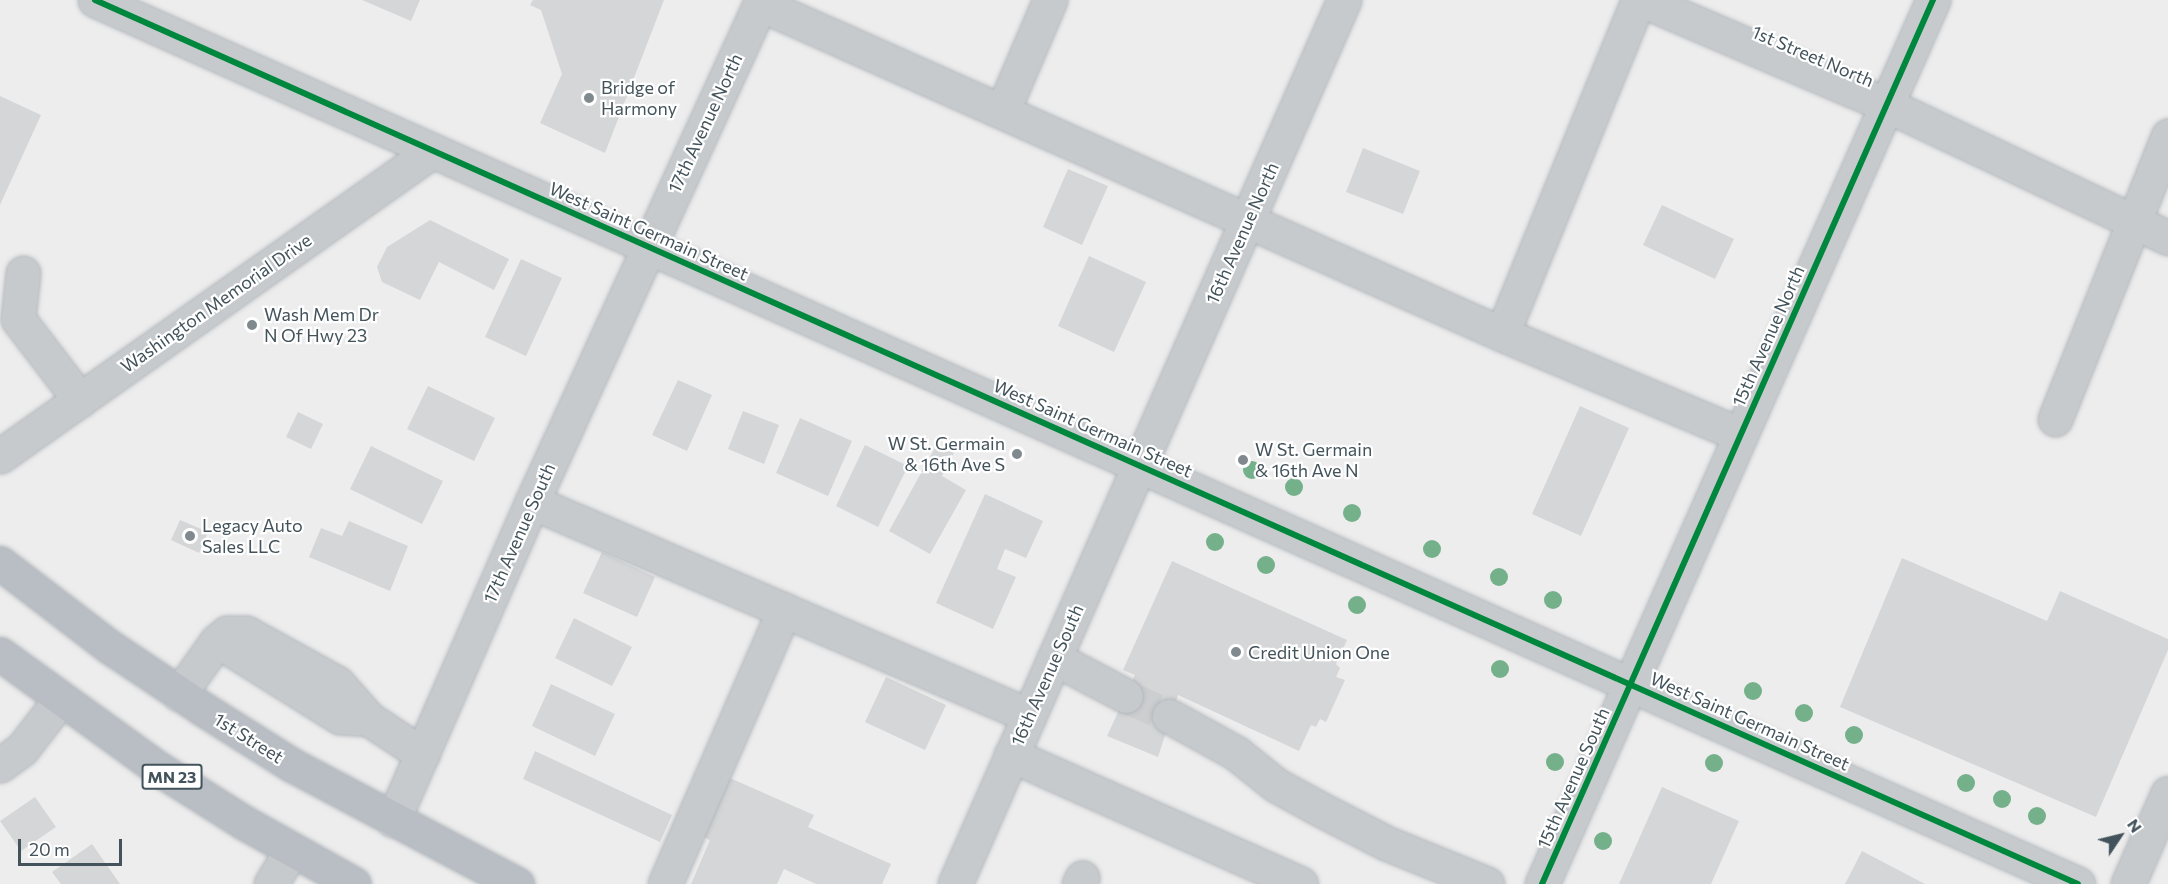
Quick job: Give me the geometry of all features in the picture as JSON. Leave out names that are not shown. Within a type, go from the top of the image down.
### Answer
[{"type":"highway","name":"1st Street","points":[[0,563],[110,647],[179,694],[292,765],[517,884]]},
{"type":"highway","name":"MN 23","points":[[0,654],[60,700],[156,767],[291,851],[354,884]]},
{"type":"street","name":"West Saint Germain Street","points":[[95,0],[144,10],[432,151],[2078,884]]},
{"type":"street","points":[[1003,110],[1050,0]]},
{"type":"street","name":"16th Avenue North","points":[[1139,465],[1344,0]]},
{"type":"street","points":[[1502,334],[1640,0]]},
{"type":"street","name":"1st Street North","points":[[1640,0],[1887,105],[2168,238]]},
{"type":"street","name":"15th Avenue North","points":[[1630,685],[1933,0]]},
{"type":"street","points":[[761,2],[1502,334],[1741,435]]},
{"type":"street","name":"17th Avenue North","points":[[648,246],[761,2]]},
{"type":"street","points":[[2055,419],[2168,136]]},
{"type":"street","name":"Washington Memorial Drive","points":[[0,456],[432,151]]},
{"type":"street","name":"17th Avenue South","points":[[393,820],[532,502],[648,246]]},
{"type":"street","points":[[24,273],[18,319],[80,400]]},
{"type":"street","name":"16th Avenue South","points":[[955,884],[1139,465]]},
{"type":"street","points":[[532,502],[1028,715]]},
{"type":"street","points":[[665,884],[784,610]]},
{"type":"street","points":[[179,694],[217,641],[227,633],[246,633],[337,682],[369,719],[422,754]]},
{"type":"street","points":[[1054,658],[1126,696]]},
{"type":"street","name":"15th Avenue South","points":[[1542,884],[1630,685]]},
{"type":"street","points":[[0,765],[22,749],[60,700]]},
{"type":"street","points":[[1168,716],[1236,753],[1276,785],[1318,808],[1386,843],[1487,884]]},
{"type":"street","points":[[1011,754],[1250,874],[1300,884]]},
{"type":"street","points":[[2128,884],[2168,793]]},
{"type":"street","points":[[271,884],[291,851]]},
{"type":"building","points":[[362,0],[420,0],[411,21]]},
{"type":"building","name":"Bridge of Harmony","points":[[533,0],[664,0],[605,153],[540,123],[562,74],[541,10],[530,5]]},
{"type":"building","points":[[0,96],[41,115],[0,205]]},
{"type":"building","points":[[1363,148],[1420,171],[1403,214],[1346,192]]},
{"type":"building","points":[[1068,169],[1108,186],[1082,245],[1043,227]]},
{"type":"building","points":[[1662,205],[1734,239],[1715,279],[1643,245]]},
{"type":"building","points":[[430,220],[509,259],[494,290],[439,262],[420,300],[382,282],[377,267],[387,247]]},
{"type":"building","points":[[1089,256],[1146,282],[1114,352],[1058,326]]},
{"type":"building","points":[[521,259],[562,278],[526,356],[485,337]]},
{"type":"building","points":[[678,380],[712,395],[687,451],[652,435]]},
{"type":"building","points":[[428,386],[495,418],[474,461],[407,429]]},
{"type":"building","points":[[1580,406],[1629,428],[1581,536],[1532,514]]},
{"type":"building","points":[[743,411],[779,425],[764,464],[728,449]]},
{"type":"building","points":[[298,412],[323,424],[311,449],[286,437]]},
{"type":"building","points":[[800,418],[852,441],[828,496],[776,473]]},
{"type":"building","points":[[937,444],[954,453],[942,476],[966,490],[930,554],[889,531]]},
{"type":"building","points":[[865,445],[908,466],[878,527],[836,506]]},
{"type":"building","points":[[371,446],[443,481],[422,524],[350,489]]},
{"type":"building","points":[[985,494],[1043,521],[1026,558],[1005,549],[997,569],[1016,577],[993,629],[936,603]]},
{"type":"building","name":"Legacy Auto Sales LLC","points":[[180,520],[208,532],[199,553],[171,540]]},
{"type":"building","points":[[349,521],[408,546],[390,591],[309,557],[321,528],[342,536]]},
{"type":"building","points":[[602,552],[655,577],[637,617],[583,593]]},
{"type":"building","points":[[1902,558],[2047,621],[2060,591],[2168,639],[2168,650],[2096,817],[1840,707]]},
{"type":"building","name":"Credit Union One","points":[[1172,561],[1347,640],[1336,664],[1340,668],[1336,677],[1345,680],[1326,722],[1320,719],[1316,727],[1311,725],[1299,751],[1178,695],[1158,757],[1107,736],[1135,675],[1123,670]]},
{"type":"building","points":[[574,618],[632,647],[612,686],[555,658]]},
{"type":"building","points":[[886,677],[946,705],[925,750],[865,722]]},
{"type":"building","points":[[551,684],[615,714],[595,756],[532,726]]},
{"type":"building","points":[[535,751],[672,815],[660,842],[523,779]]},
{"type":"building","points":[[723,775],[814,815],[808,827],[891,864],[882,884],[816,884],[784,869],[777,884],[691,884],[710,840],[697,834]]},
{"type":"building","points":[[1662,787],[1739,821],[1711,884],[1619,884]]},
{"type":"building","points":[[35,797],[56,827],[21,851],[0,821]]},
{"type":"building","points":[[92,844],[120,884],[61,884],[52,872]]},
{"type":"building","points":[[1862,851],[1925,884],[1845,884]]},
{"type":"tunnel","points":[[1126,696],[1169,716]]},
{"type":"cycle path","points":[[95,0],[2078,884]]},
{"type":"cycle path","points":[[1542,884],[1933,0]]},
{"type":"place","name":"Bridge of Harmony","points":[[589,98]]},
{"type":"place","name":"Wash Mem Dr N Of Hwy 23","points":[[252,325]]},
{"type":"place","name":"W St. Germain & 16th Ave S","points":[[1017,454]]},
{"type":"place","name":"W St. Germain & 16th Ave N","points":[[1243,460]]},
{"type":"place","name":"Legacy Auto Sales LLC","points":[[190,536]]},
{"type":"place","name":"Credit Union One","points":[[1236,652]]}]
